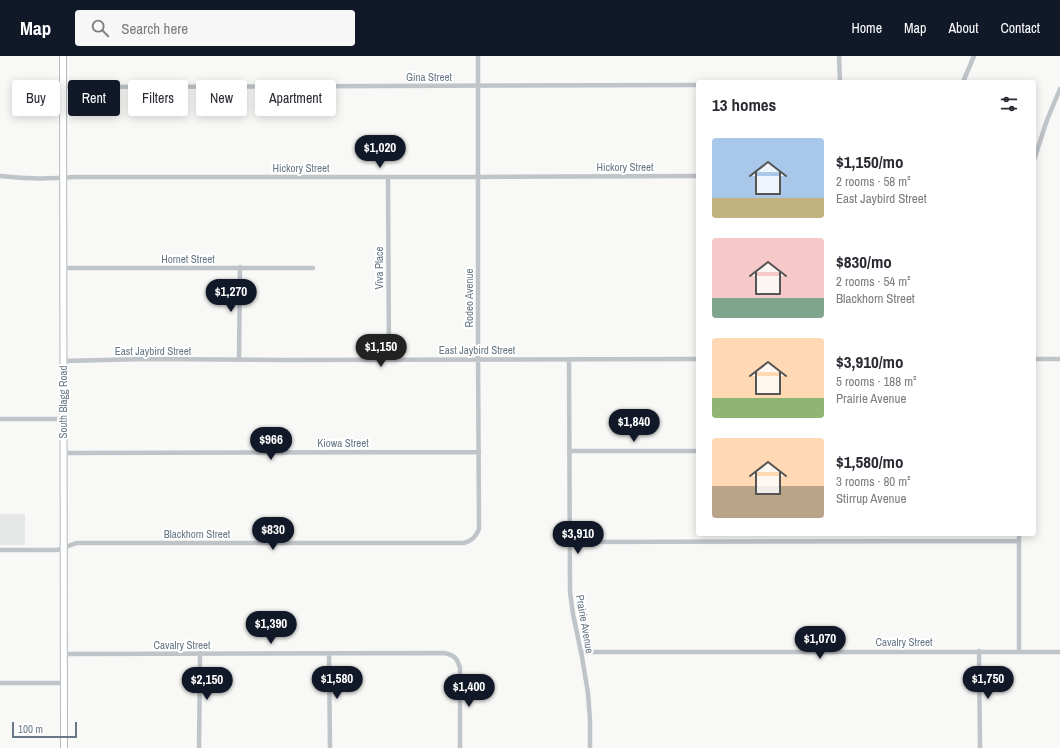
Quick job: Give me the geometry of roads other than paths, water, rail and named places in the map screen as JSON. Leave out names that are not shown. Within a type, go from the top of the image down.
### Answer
[{"type":"main road","name":"South Blagg Road","points":[[63,56],[64,748]]},
{"type":"street","name":"Rodeo Avenue","points":[[474,539],[479,529],[478,56]]},
{"type":"street","points":[[839,56],[840,80]]},
{"type":"street","points":[[964,80],[974,56]]},
{"type":"street","name":"Gina Street","points":[[63,87],[696,85]]},
{"type":"street","points":[[1036,154],[1047,120],[1060,89]]},
{"type":"street","name":"Hickory Street","points":[[0,176],[62,178],[696,176]]},
{"type":"street","name":"Viva Place","points":[[388,177],[389,360]]},
{"type":"street","name":"Hornet Street","points":[[63,268],[313,268]]},
{"type":"street","points":[[239,360],[240,268]]},
{"type":"street","name":"East Jaybird Street","points":[[63,361],[146,359],[696,359]]},
{"type":"street","points":[[1036,359],[1060,360]]},
{"type":"street","name":"Prairie Avenue","points":[[569,360],[570,592],[572,614],[588,693],[590,748]]},
{"type":"street","points":[[0,419],[63,419]]},
{"type":"street","points":[[569,451],[696,451]]},
{"type":"street","name":"Kiowa Street","points":[[64,453],[479,452]]},
{"type":"street","points":[[1019,536],[1019,652]]},
{"type":"street","name":"Blackhorn Street","points":[[0,550],[57,550],[64,549],[72,544],[83,543],[464,543],[470,542],[474,539]]},
{"type":"street","points":[[570,542],[1019,541]]},
{"type":"street","name":"Cavalry Street","points":[[580,652],[1060,652]]},
{"type":"street","points":[[979,652],[980,748]]},
{"type":"street","points":[[329,653],[330,748]]},
{"type":"street","name":"Cavalry Street","points":[[64,654],[450,654],[455,657],[460,668],[460,748]]},
{"type":"street","points":[[199,748],[200,654]]},
{"type":"street","points":[[0,682],[63,683]]}]
